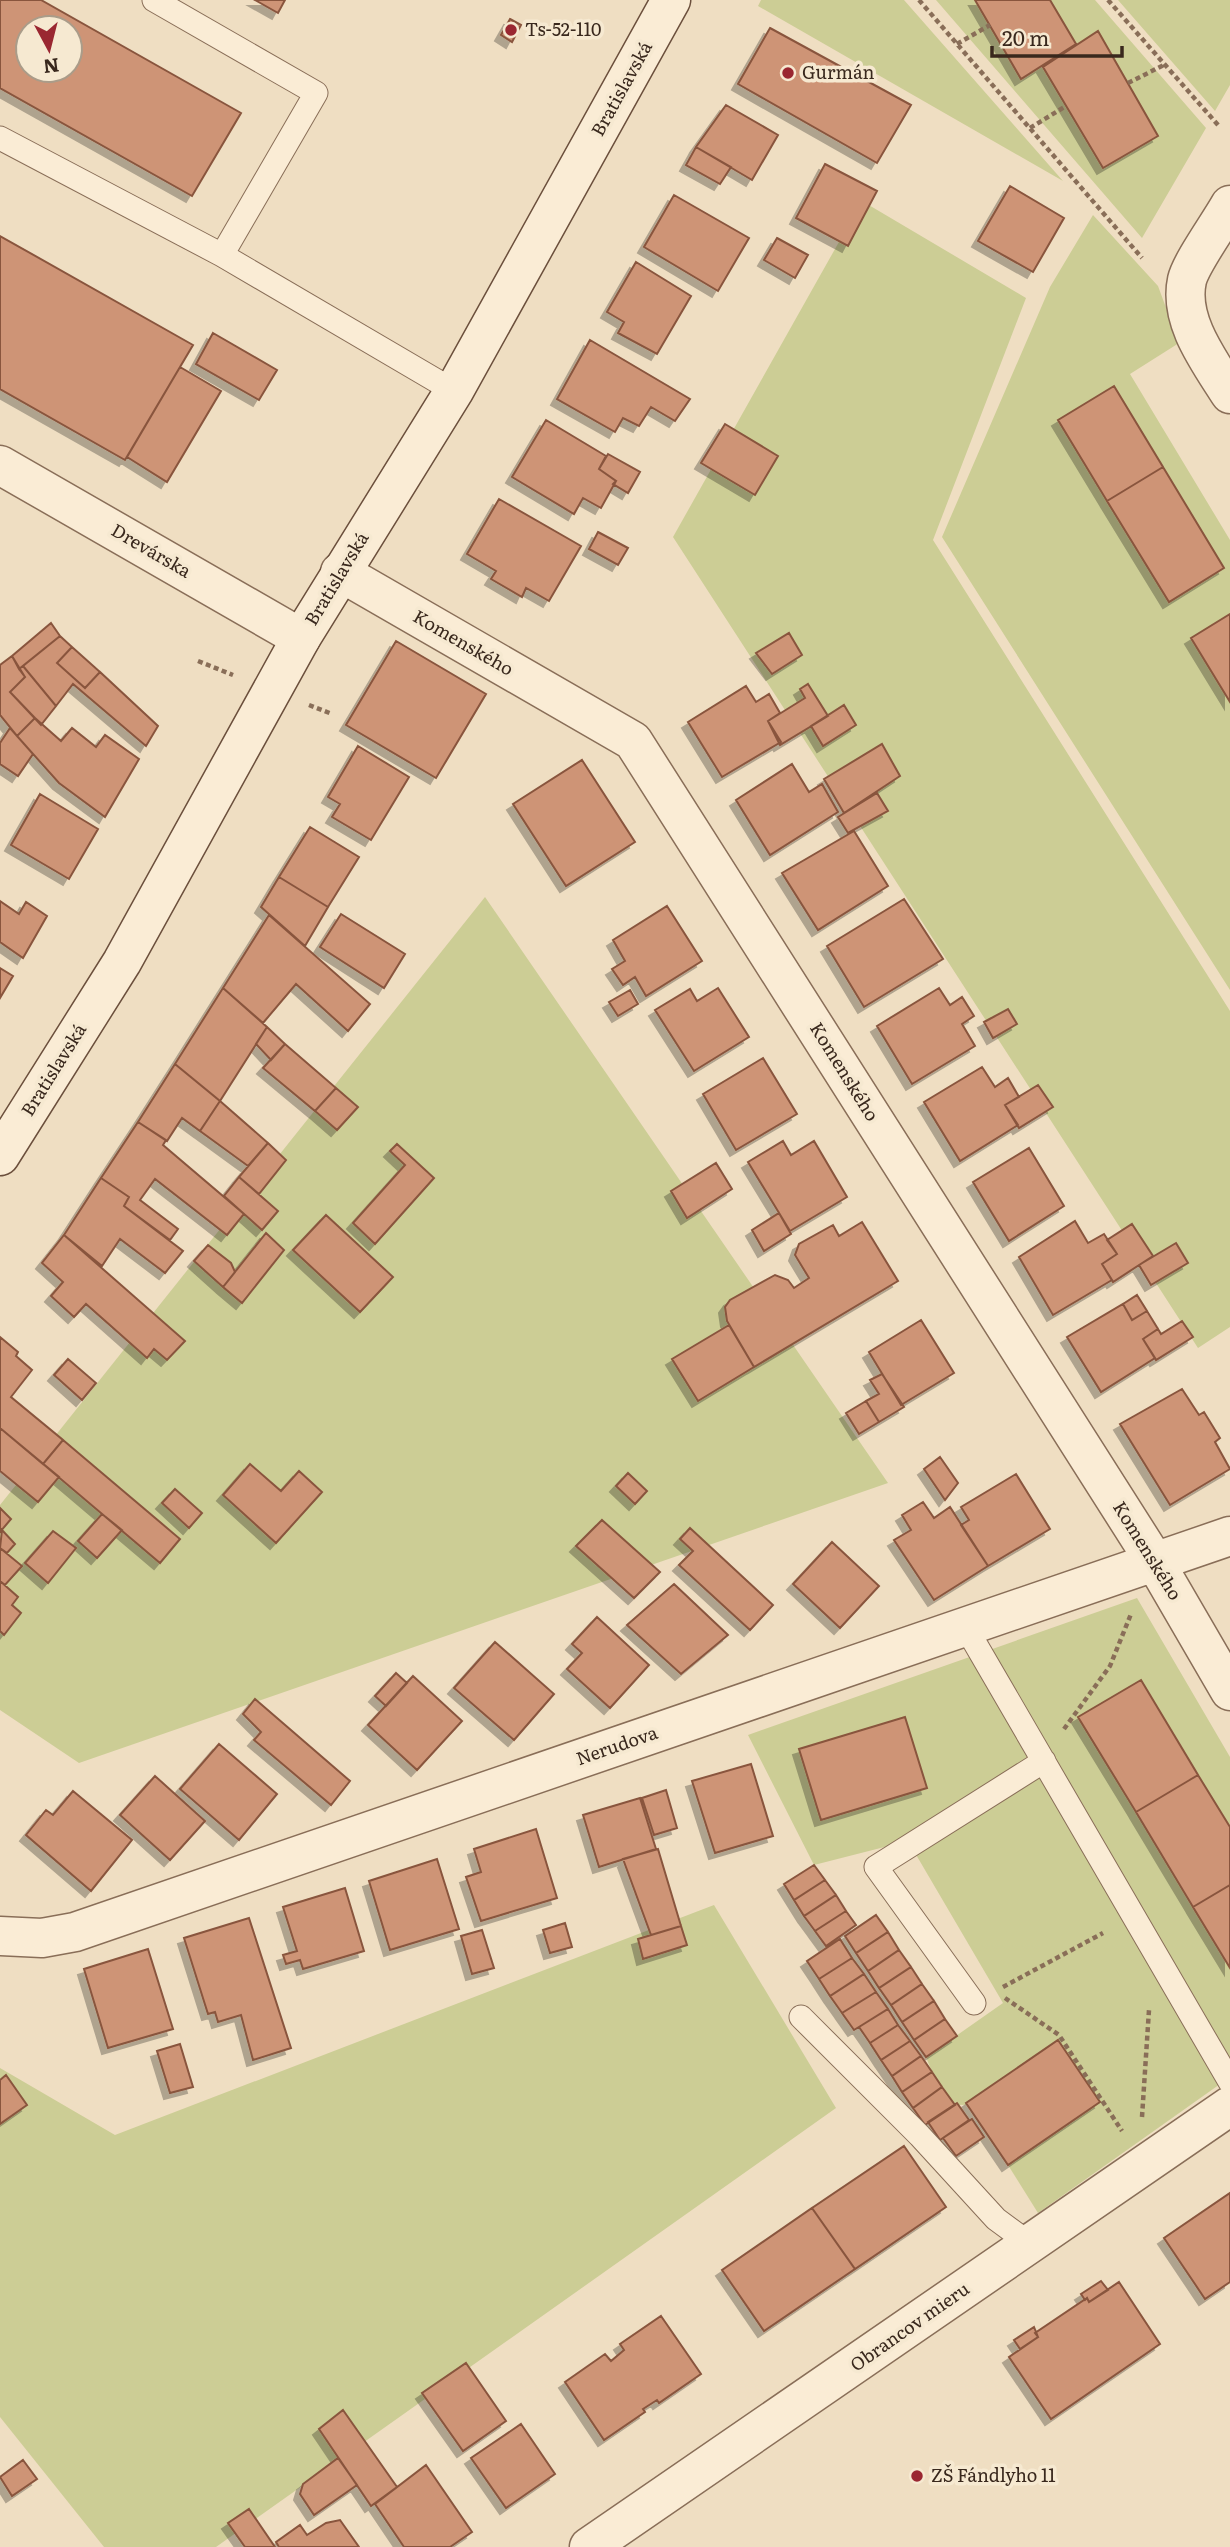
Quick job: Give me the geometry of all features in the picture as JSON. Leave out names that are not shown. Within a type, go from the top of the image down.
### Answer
[{"type":"street","name":"Bratislavská","points":[[0,1156],[122,962],[301,638],[454,391],[671,0]]},
{"type":"street","points":[[1230,205],[1187,280],[1189,318],[1203,351],[1230,394]]},
{"type":"street","name":"Drevárska","points":[[0,465],[301,638]]},
{"type":"street","name":"Komenského","points":[[340,572],[633,741],[1155,1562],[1230,1691]]},
{"type":"street","name":"Nerudova","points":[[0,1936],[42,1938],[75,1931],[1230,1536]]},
{"type":"street","name":"Obrancov mieru","points":[[589,2547],[1230,2106]]},
{"type":"lane","points":[[154,0],[316,93],[222,255]]},
{"type":"lane","points":[[0,138],[222,255],[454,391]]},
{"type":"lane","points":[[965,1626],[1153,1947],[1219,2068],[1230,2082]]},
{"type":"lane","points":[[974,2003],[876,1867],[1047,1767]]},
{"type":"lane","points":[[802,2017],[920,2136],[996,2219],[1030,2244]]},
{"type":"path","points":[[919,0],[1142,258]]},
{"type":"path","points":[[1108,0],[1217,125]]},
{"type":"path","points":[[957,44],[990,25]]},
{"type":"path","points":[[1128,83],[1164,65]]},
{"type":"path","points":[[1030,128],[1066,106]]},
{"type":"path","points":[[1047,1767],[1066,1723],[1111,1666],[1136,1601]]},
{"type":"path","points":[[1123,2133],[1059,2035],[996,1991],[1135,1916]]},
{"type":"path","points":[[1142,2120],[1153,1947]]},
{"type":"green space","points":[[761,0],[904,0],[1063,181],[758,6]]},
{"type":"green space","points":[[936,0],[1095,0],[1206,128],[1142,238]]},
{"type":"green space","points":[[1118,0],[1230,0],[1230,85],[1215,111]]},
{"type":"green space","points":[[862,201],[1026,298],[933,540],[1230,1011],[1230,1327],[1198,1348],[673,537]]},
{"type":"green space","points":[[1093,215],[1158,286],[1179,343],[1130,374],[1230,540],[1230,990],[942,537],[1050,287]]},
{"type":"green space","points":[[485,897],[888,1483],[79,1763],[0,1710],[0,1505]]},
{"type":"green space","points":[[1137,1598],[1230,1757],[1230,2077],[1038,2213],[1008,2165],[1099,2102],[955,2105],[932,2072],[926,2057],[1003,2003],[908,1841],[814,1865],[748,1735]]},
{"type":"green space","points":[[714,1905],[836,2108],[216,2547],[104,2547],[0,2417],[0,2068],[115,2135]]},
{"type":"building","points":[[0,0],[41,0],[66,14],[14,14],[14,84],[84,84],[84,24],[241,113],[192,196],[0,88]]},
{"type":"building","points":[[255,0],[285,0],[278,13]]},
{"type":"building","points":[[975,0],[1050,0],[1076,44],[1021,79]]},
{"type":"building","name":"Ts-52-110","points":[[510,19],[521,25],[512,42],[501,35]]},
{"type":"building","points":[[770,28],[911,105],[877,163],[738,84]]},
{"type":"building","points":[[1098,31],[1158,136],[1103,168],[1043,67]]},
{"type":"building","points":[[726,105],[778,135],[752,180],[696,147]]},
{"type":"building","points":[[696,147],[731,167],[720,184],[686,165]]},
{"type":"building","points":[[825,164],[877,191],[848,246],[796,218]]},
{"type":"building","points":[[1010,186],[1064,218],[1033,272],[978,241]]},
{"type":"building","points":[[674,195],[749,238],[718,291],[644,247]]},
{"type":"building","points":[[0,236],[193,345],[125,460],[0,389]]},
{"type":"building","points":[[777,238],[808,255],[795,278],[764,260]]},
{"type":"building","points":[[636,262],[691,296],[657,354],[618,333],[624,322],[607,312]]},
{"type":"building","points":[[213,333],[277,370],[259,400],[196,364]]},
{"type":"building","points":[[590,340],[690,399],[675,421],[651,407],[639,426],[623,418],[615,432],[557,399]]},
{"type":"building","points":[[180,367],[221,391],[167,482],[127,457]]},
{"type":"building","points":[[1114,386],[1163,467],[1107,501],[1058,420]]},
{"type":"building","points":[[546,420],[606,456],[599,469],[616,481],[601,508],[583,498],[574,514],[512,477]]},
{"type":"building","points":[[725,424],[778,456],[755,495],[701,463]]},
{"type":"building","points":[[608,454],[640,472],[628,493],[613,484],[616,481],[599,469]]},
{"type":"building","points":[[1163,467],[1224,568],[1169,602],[1107,501]]},
{"type":"building","points":[[499,499],[581,546],[549,601],[526,588],[522,597],[491,579],[496,571],[467,554]]},
{"type":"building","points":[[598,532],[628,548],[618,565],[589,549]]},
{"type":"building","points":[[1230,614],[1230,702],[1191,638]]},
{"type":"building","points":[[51,623],[60,636],[19,669],[12,656]]},
{"type":"building","points":[[789,633],[802,655],[772,674],[756,653]]},
{"type":"building","points":[[60,636],[72,647],[57,663],[85,688],[100,672],[158,726],[146,746],[73,684],[56,706],[23,666]]},
{"type":"building","points":[[396,641],[486,694],[436,778],[346,725]]},
{"type":"building","points":[[72,647],[100,672],[85,688],[57,663]]},
{"type":"building","points":[[12,656],[25,677],[10,692],[35,718],[17,736],[0,715],[0,665]]},
{"type":"building","points":[[23,666],[56,706],[41,725],[10,692],[25,677],[19,669]]},
{"type":"building","points":[[808,684],[828,716],[780,745],[768,721],[805,698],[800,689]]},
{"type":"building","points":[[746,686],[756,702],[769,694],[780,713],[768,721],[781,742],[722,777],[688,722]]},
{"type":"building","points":[[844,705],[856,725],[823,746],[811,726]]},
{"type":"building","points":[[35,718],[61,741],[72,728],[96,747],[105,735],[139,759],[105,817],[59,783],[17,736]]},
{"type":"building","points":[[10,728],[33,754],[18,776],[0,764],[0,743]]},
{"type":"building","points":[[882,744],[900,776],[844,813],[824,779]]},
{"type":"building","points":[[358,746],[409,777],[371,840],[332,817],[340,804],[328,797]]},
{"type":"building","points":[[582,760],[635,842],[566,886],[513,804]]},
{"type":"building","points":[[792,764],[809,792],[822,784],[838,812],[770,855],[736,800]]},
{"type":"building","points":[[877,793],[888,811],[848,833],[838,817]]},
{"type":"building","points":[[40,794],[98,829],[69,879],[11,845]]},
{"type":"building","points":[[310,827],[359,857],[328,907],[279,877]]},
{"type":"building","points":[[854,831],[888,886],[818,930],[782,873]]},
{"type":"building","points":[[279,877],[328,907],[305,946],[261,907]]},
{"type":"building","points":[[904,899],[943,959],[864,1007],[827,946]]},
{"type":"building","points":[[0,901],[19,914],[26,902],[47,916],[23,958],[0,942]]},
{"type":"building","points":[[667,906],[702,961],[646,996],[635,977],[623,985],[612,969],[625,961],[613,940]]},
{"type":"building","points":[[341,914],[405,954],[384,988],[320,947]]},
{"type":"building","points":[[269,915],[370,1004],[348,1031],[296,984],[263,1023],[223,988]]},
{"type":"building","points":[[0,968],[13,976],[0,998]]},
{"type":"building","points":[[223,988],[267,1027],[220,1101],[175,1064]]},
{"type":"building","points":[[718,988],[749,1037],[694,1071],[655,1010],[690,989],[697,1001]]},
{"type":"building","points":[[939,988],[950,1005],[962,997],[974,1016],[962,1024],[975,1046],[912,1084],[877,1026]]},
{"type":"building","points":[[630,990],[638,1004],[618,1016],[609,1002]]},
{"type":"building","points":[[1008,1009],[1017,1024],[993,1038],[984,1022]]},
{"type":"building","points":[[267,1027],[285,1044],[271,1060],[256,1044]]},
{"type":"building","points":[[285,1044],[336,1088],[315,1111],[263,1068]]},
{"type":"building","points":[[763,1058],[797,1114],[736,1150],[703,1094]]},
{"type":"building","points":[[175,1064],[220,1101],[200,1131],[182,1118],[167,1141],[138,1122]]},
{"type":"building","points":[[982,1067],[995,1087],[1008,1078],[1019,1097],[1005,1105],[1018,1125],[960,1161],[924,1102]]},
{"type":"building","points":[[1038,1085],[1053,1107],[1019,1128],[1005,1105]]},
{"type":"building","points":[[336,1088],[358,1107],[337,1130],[315,1111]]},
{"type":"building","points":[[220,1101],[268,1143],[248,1166],[200,1131]]},
{"type":"building","points":[[138,1122],[166,1140],[163,1145],[244,1214],[227,1235],[155,1179],[140,1200],[178,1229],[170,1240],[124,1206],[129,1197],[101,1178]]},
{"type":"building","points":[[783,1141],[791,1155],[814,1141],[847,1197],[790,1231],[748,1162]]},
{"type":"building","points":[[268,1143],[286,1160],[259,1194],[239,1177]]},
{"type":"building","points":[[397,1144],[434,1178],[375,1244],[353,1223],[405,1165],[390,1151]]},
{"type":"building","points":[[1029,1148],[1064,1206],[1009,1241],[973,1182]]},
{"type":"building","points":[[716,1163],[732,1189],[687,1218],[671,1191]]},
{"type":"building","points":[[239,1177],[278,1211],[262,1230],[224,1196]]},
{"type":"building","points":[[101,1178],[129,1197],[124,1206],[183,1251],[165,1273],[120,1239],[102,1266],[64,1235]]},
{"type":"building","points":[[779,1213],[791,1234],[764,1251],[752,1230]]},
{"type":"building","points":[[326,1215],[393,1277],[360,1312],[293,1250]]},
{"type":"building","points":[[1075,1221],[1088,1243],[1104,1234],[1117,1254],[1102,1264],[1112,1280],[1053,1315],[1019,1257]]},
{"type":"building","points":[[862,1222],[898,1281],[754,1367],[727,1321],[725,1307],[730,1300],[775,1275],[788,1280],[794,1288],[809,1278],[795,1255],[799,1244],[833,1225],[839,1236]]},
{"type":"building","points":[[1132,1224],[1153,1256],[1113,1282],[1102,1264],[1117,1254],[1107,1240]]},
{"type":"building","points":[[266,1233],[284,1250],[242,1303],[223,1287]]},
{"type":"building","points":[[64,1235],[185,1341],[167,1360],[154,1349],[147,1358],[86,1304],[74,1317],[51,1296],[63,1282],[42,1263]]},
{"type":"building","points":[[1176,1243],[1188,1263],[1151,1285],[1139,1265]]},
{"type":"building","points":[[208,1245],[231,1263],[235,1272],[223,1287],[194,1261]]},
{"type":"building","points":[[1137,1295],[1147,1311],[1132,1320],[1123,1304]]},
{"type":"building","points":[[1123,1304],[1132,1320],[1147,1311],[1158,1329],[1143,1339],[1155,1358],[1101,1392],[1067,1337]]},
{"type":"building","points":[[921,1320],[954,1373],[901,1405],[869,1352]]},
{"type":"building","points":[[1182,1321],[1193,1337],[1156,1360],[1143,1339],[1158,1329],[1161,1334]]},
{"type":"building","points":[[729,1325],[754,1367],[698,1401],[672,1359]]},
{"type":"building","points":[[0,1337],[18,1352],[16,1356],[32,1370],[11,1397],[63,1440],[43,1464],[0,1428]]},
{"type":"building","points":[[68,1359],[96,1383],[82,1400],[54,1375]]},
{"type":"building","points":[[882,1374],[904,1407],[879,1422],[866,1401],[879,1394],[870,1380]]},
{"type":"building","points":[[1182,1389],[1199,1415],[1204,1412],[1220,1438],[1215,1442],[1230,1469],[1170,1505],[1120,1424]]},
{"type":"building","points":[[866,1401],[879,1422],[859,1434],[846,1413]]},
{"type":"building","points":[[0,1428],[59,1477],[38,1502],[0,1471]]},
{"type":"building","points":[[63,1440],[180,1539],[160,1563],[43,1464]]},
{"type":"building","points":[[940,1457],[958,1483],[945,1500],[924,1469]]},
{"type":"building","points":[[250,1464],[281,1491],[299,1471],[322,1492],[276,1543],[223,1495]]},
{"type":"building","points":[[628,1473],[647,1491],[635,1504],[616,1486]]},
{"type":"building","points":[[1016,1474],[1050,1529],[988,1566],[961,1525],[969,1520],[961,1507]]},
{"type":"building","points":[[175,1489],[202,1513],[189,1528],[162,1503]]},
{"type":"building","points":[[923,1502],[934,1518],[950,1507],[988,1566],[934,1600],[894,1540],[911,1530],[902,1515]]},
{"type":"building","points":[[0,1508],[11,1519],[0,1532]]},
{"type":"building","points":[[102,1514],[122,1530],[97,1558],[78,1541]]},
{"type":"building","points":[[602,1520],[660,1572],[634,1598],[576,1546]]},
{"type":"building","points":[[690,1528],[773,1605],[750,1630],[679,1565],[693,1551],[680,1539]]},
{"type":"building","points":[[2,1530],[15,1544],[7,1553],[0,1548]]},
{"type":"building","points":[[53,1531],[76,1548],[48,1583],[25,1563]]},
{"type":"building","points":[[832,1542],[879,1586],[840,1628],[793,1584]]},
{"type":"building","points":[[0,1548],[22,1566],[5,1585],[0,1581]]},
{"type":"building","points":[[0,1581],[18,1597],[12,1605],[21,1613],[4,1635],[0,1631]]},
{"type":"building","points":[[674,1584],[728,1635],[681,1674],[627,1625]]},
{"type":"building","points":[[597,1617],[649,1665],[610,1708],[567,1669],[582,1653],[572,1644]]},
{"type":"building","points":[[495,1642],[554,1694],[514,1740],[454,1688]]},
{"type":"building","points":[[396,1673],[407,1683],[386,1706],[375,1696]]},
{"type":"building","points":[[413,1676],[462,1721],[417,1770],[368,1725]]},
{"type":"building","points":[[1141,1680],[1198,1775],[1136,1812],[1078,1717]]},
{"type":"building","points":[[255,1699],[350,1781],[331,1805],[254,1740],[261,1732],[243,1714]]},
{"type":"building","points":[[905,1717],[927,1788],[821,1820],[799,1749]]},
{"type":"building","points":[[219,1744],[277,1794],[239,1840],[180,1789]]},
{"type":"building","points":[[751,1764],[773,1836],[715,1853],[692,1781]]},
{"type":"building","points":[[1198,1775],[1230,1827],[1230,1885],[1193,1907],[1136,1812]]},
{"type":"building","points":[[155,1776],[205,1821],[170,1860],[120,1815]]},
{"type":"building","points":[[666,1790],[677,1828],[654,1835],[642,1798]]},
{"type":"building","points":[[73,1791],[132,1840],[91,1891],[26,1835],[46,1810],[53,1815]]},
{"type":"building","points":[[640,1798],[656,1849],[599,1867],[583,1815]]},
{"type":"building","points":[[536,1829],[557,1898],[481,1921],[466,1877],[481,1872],[474,1849]]},
{"type":"building","points":[[658,1849],[681,1926],[651,1935],[623,1859]]},
{"type":"building","points":[[437,1859],[459,1929],[390,1950],[369,1881]]},
{"type":"building","points":[[814,1865],[825,1880],[794,1900],[784,1884]]},
{"type":"building","points":[[825,1880],[836,1895],[804,1916],[794,1900]]},
{"type":"building","points":[[1230,1885],[1230,1968],[1193,1907]]},
{"type":"building","points":[[345,1888],[364,1951],[303,1969],[300,1960],[286,1964],[283,1955],[297,1951],[283,1907]]},
{"type":"building","points":[[836,1895],[846,1911],[815,1931],[804,1916]]},
{"type":"building","points":[[846,1911],[856,1925],[826,1946],[815,1931]]},
{"type":"building","points":[[876,1915],[888,1932],[856,1953],[845,1936]]},
{"type":"building","points":[[249,1918],[291,2048],[253,2060],[241,2015],[218,2022],[215,2012],[208,2014],[184,1938]]},
{"type":"building","points":[[565,1923],[572,1947],[550,1953],[543,1930]]},
{"type":"building","points":[[681,1926],[687,1945],[643,1959],[638,1939]]},
{"type":"building","points":[[482,1930],[494,1968],[472,1974],[461,1936]]},
{"type":"building","points":[[888,1932],[899,1950],[868,1971],[856,1953]]},
{"type":"building","points":[[840,1939],[852,1958],[819,1979],[807,1961]]},
{"type":"building","points":[[148,1949],[173,2029],[108,2048],[84,1969]]},
{"type":"building","points":[[899,1950],[911,1967],[879,1988],[868,1971]]},
{"type":"building","points":[[852,1958],[864,1974],[830,1996],[819,1979]]},
{"type":"building","points":[[911,1967],[922,1984],[891,2005],[879,1988]]},
{"type":"building","points":[[864,1974],[876,1992],[842,2013],[830,1996]]},
{"type":"building","points":[[922,1984],[934,2001],[902,2022],[891,2005]]},
{"type":"building","points":[[876,1992],[888,2009],[854,2030],[842,2013]]},
{"type":"building","points":[[934,2001],[945,2019],[914,2040],[902,2022]]},
{"type":"building","points":[[888,2009],[898,2025],[870,2043],[859,2027]]},
{"type":"building","points":[[945,2019],[957,2036],[926,2057],[914,2040]]},
{"type":"building","points":[[898,2025],[910,2041],[881,2060],[870,2043]]},
{"type":"building","points":[[1058,2040],[1100,2102],[1008,2165],[966,2103]]},
{"type":"building","points":[[910,2041],[921,2056],[892,2076],[881,2060]]},
{"type":"building","points":[[180,2044],[193,2087],[170,2093],[157,2051]]},
{"type":"building","points":[[921,2056],[932,2072],[902,2092],[892,2076]]},
{"type":"building","points":[[932,2072],[942,2087],[913,2108],[902,2092]]},
{"type":"building","points":[[6,2075],[27,2105],[0,2124],[0,2080]]},
{"type":"building","points":[[942,2087],[955,2105],[925,2125],[913,2108]]},
{"type":"building","points":[[957,2103],[969,2120],[940,2140],[928,2122]]},
{"type":"building","points":[[972,2119],[984,2137],[956,2156],[943,2138]]},
{"type":"building","points":[[904,2146],[946,2207],[855,2269],[812,2208]]},
{"type":"building","points":[[1230,2193],[1230,2282],[1205,2299],[1164,2238]]},
{"type":"building","points":[[812,2208],[855,2269],[764,2331],[722,2270]]},
{"type":"building","points":[[1101,2281],[1108,2290],[1089,2302],[1087,2298],[1085,2300],[1081,2294]]},
{"type":"building","points":[[1119,2282],[1160,2344],[1051,2419],[1009,2357],[1038,2337],[1035,2333],[1087,2298],[1089,2302]]},
{"type":"building","points":[[661,2316],[701,2374],[659,2403],[657,2400],[643,2409],[645,2412],[604,2440],[565,2382],[605,2354],[611,2361],[624,2350],[620,2344]]},
{"type":"building","points":[[1034,2327],[1038,2337],[1020,2349],[1014,2340]]},
{"type":"building","points":[[466,2363],[506,2421],[463,2451],[422,2393]]},
{"type":"building","points":[[343,2410],[397,2487],[371,2506],[319,2429]]},
{"type":"building","points":[[521,2424],[555,2474],[506,2508],[471,2458]]},
{"type":"building","points":[[338,2458],[357,2485],[314,2515],[300,2494],[303,2484]]},
{"type":"building","points":[[23,2460],[37,2479],[12,2496],[0,2477]]},
{"type":"building","points":[[426,2465],[472,2532],[450,2547],[404,2547],[375,2504]]},
{"type":"building","points":[[249,2509],[275,2547],[245,2547],[228,2523]]},
{"type":"building","points":[[340,2520],[359,2547],[279,2547],[276,2542],[300,2525],[307,2535],[326,2523]]},
{"type":"place","name":"Ts-52-110","points":[[511,30]]},
{"type":"place","name":"Gurmán","points":[[788,73]]},
{"type":"place","name":"ZŠ Fándlyho 11","points":[[917,2476]]}]
